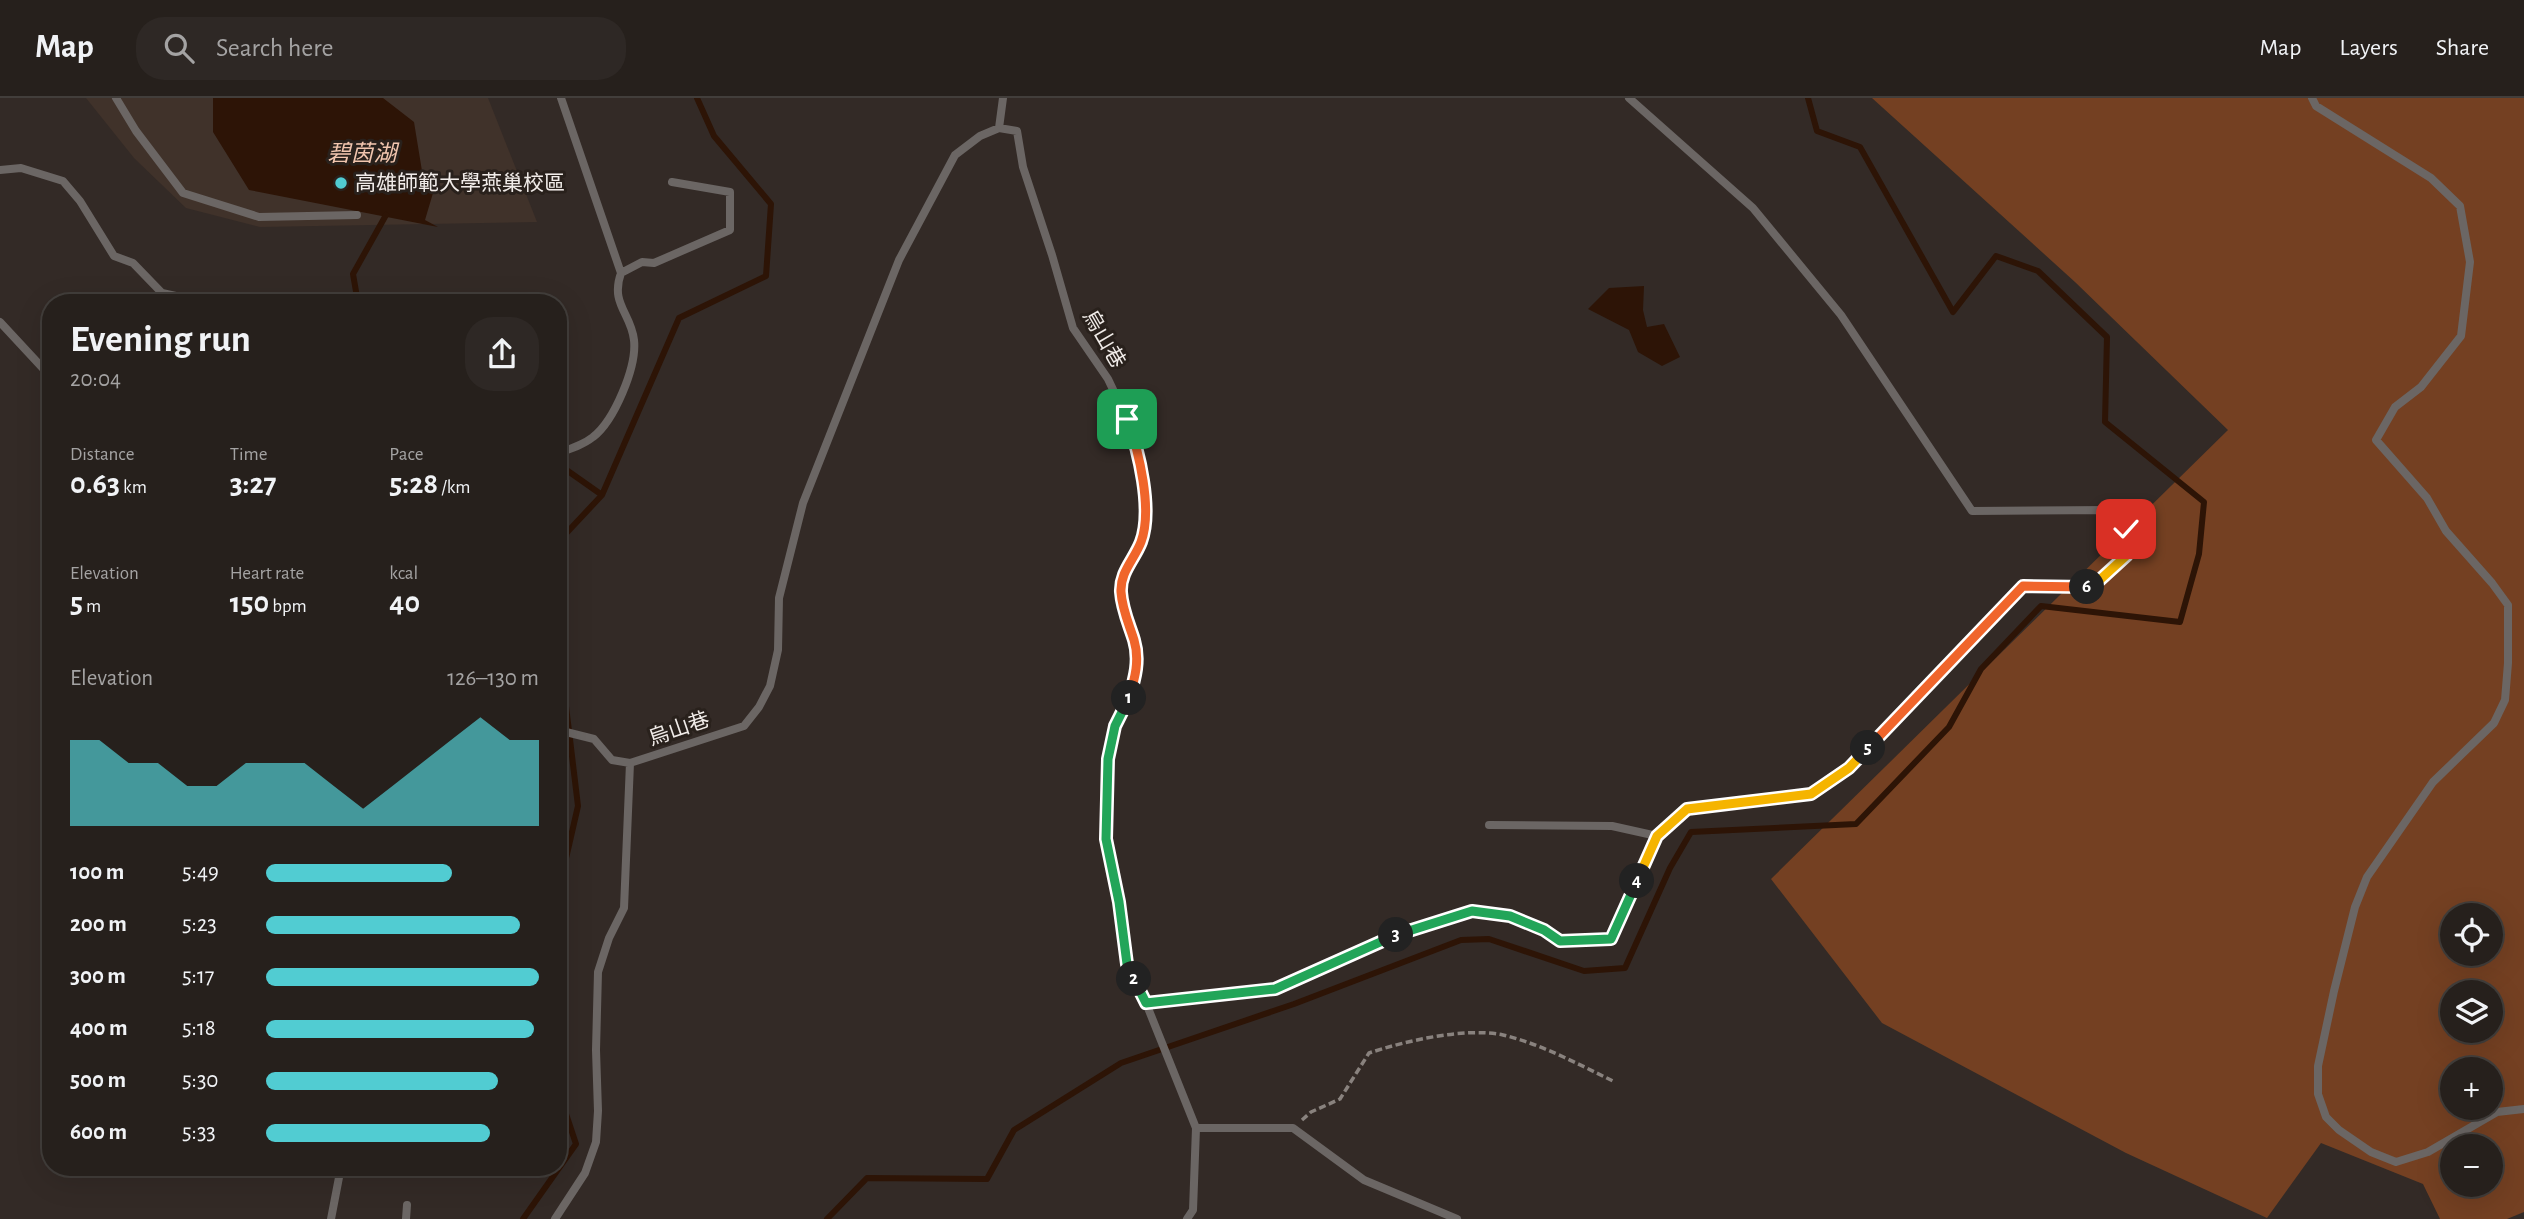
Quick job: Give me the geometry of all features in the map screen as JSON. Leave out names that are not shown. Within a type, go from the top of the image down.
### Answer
[{"type":"lane","points":[[116,98],[136,131],[183,193],[258,217],[357,215]]},
{"type":"lane","points":[[561,98],[621,273],[616,287],[619,304],[634,338],[634,360],[612,417],[592,439],[567,449]]},
{"type":"lane","points":[[999,128],[1003,98]]},
{"type":"lane","points":[[1146,1003],[1275,989],[1402,933],[1472,911],[1510,916],[1544,930],[1560,941],[1611,939],[1657,836],[1687,809],[1811,794],[1849,768],[2023,586],[2092,587],[2127,555],[2126,529],[2112,510],[1972,512],[1841,315],[1753,208],[1629,98]]},
{"type":"lane","points":[[2312,98],[2316,106],[2431,178],[2459,205],[2470,262],[2461,336],[2421,387],[2396,407],[2376,440],[2427,498],[2446,531],[2508,605],[2505,700],[2494,723],[2432,782],[2367,877],[2355,907],[2318,1066],[2318,1094],[2326,1117],[2339,1130],[2371,1152],[2396,1162],[2427,1152],[2497,1112],[2524,1109]]},
{"type":"lane","name":"烏山巷","points":[[630,763],[744,726],[759,707],[770,686],[778,650],[779,598],[803,503],[899,260],[955,155],[980,135],[999,128],[1017,131],[1023,167],[1073,328],[1108,379],[1136,443],[1145,505],[1143,528],[1140,542],[1129,560],[1122,580],[1121,592],[1135,642],[1137,671],[1128,700],[1115,726],[1108,759],[1106,839],[1119,902],[1127,964],[1156,1025],[1196,1128]]},
{"type":"lane","points":[[0,170],[21,168],[63,181],[80,201],[114,256],[133,263],[162,293],[167,294]]},
{"type":"lane","points":[[621,273],[642,262],[654,263],[730,230],[730,192],[672,181]]},
{"type":"lane","points":[[0,323],[42,367]]},
{"type":"lane","points":[[555,1219],[586,1173],[596,1142],[598,972],[609,938],[624,908],[630,763],[612,760],[594,739],[567,732]]},
{"type":"lane","points":[[1489,825],[1612,826],[1657,836]]},
{"type":"lane","points":[[1187,1219],[1194,1210],[1196,1128],[1293,1128],[1364,1180],[1457,1219]]},
{"type":"lane","points":[[331,1219],[339,1176]]},
{"type":"lane","points":[[406,1219],[407,1205]]},
{"type":"path","points":[[1293,1128],[1311,1112],[1340,1099],[1369,1053],[1404,1042],[1463,1035],[1501,1035],[1548,1050],[1613,1081]]},
{"type":"shaded area","name":"高雄師範大學燕巢校區","points":[[86,98],[488,98],[537,222],[260,227],[186,208],[134,158]]},
{"type":"shaded area","points":[[1872,98],[2524,98],[2524,1212],[2507,1219],[2440,1219],[2423,1184],[2321,1143],[2267,1218],[2126,1153],[1882,1023],[1771,879],[2228,430],[2075,282]]},
{"type":"water","name":"碧茵湖","points":[[213,98],[383,98],[414,122],[422,171],[433,193],[425,220],[438,227],[249,190],[213,132]]},
{"type":"water","points":[[1644,286],[1643,310],[1647,327],[1664,324],[1680,357],[1662,366],[1638,352],[1629,330],[1588,309],[1609,288]]},
{"type":"waterway","points":[[602,495],[679,318],[766,276],[771,204],[714,136],[697,98]]},
{"type":"waterway","points":[[827,1219],[867,1178],[987,1179],[1014,1130],[1121,1063],[1294,1004],[1461,940],[1489,939],[1584,971],[1625,968],[1670,868],[1691,832],[1856,824],[1949,727],[1981,669],[2041,606],[2180,622],[2199,554],[2204,502],[2105,422],[2107,337],[2038,271],[1996,256],[1953,312],[1860,147],[1817,131],[1808,98]]},
{"type":"waterway","points":[[356,294],[353,274],[386,215]]},
{"type":"waterway","points":[[567,470],[602,495],[567,532]]},
{"type":"waterway","points":[[567,715],[578,806],[567,854]]},
{"type":"waterway","points":[[567,1117],[576,1144],[567,1157]]},
{"type":"waterway","points":[[523,1219],[553,1176]]},
{"type":"place","name":"高雄師範大學燕巢校區","points":[[341,183]]},
{"type":"route","points":[[1127,419],[1136,443],[1145,505],[1140,542],[1129,560],[1121,592],[1135,642],[1137,671],[1128,700],[1115,726],[1108,759],[1106,839],[1119,902],[1127,964],[1146,1003],[1275,989],[1402,933],[1472,911],[1510,916],[1544,930],[1560,941],[1611,939],[1657,836],[1687,809],[1811,794],[1849,768],[2023,586],[2092,587],[2127,555],[2126,529]]}]
